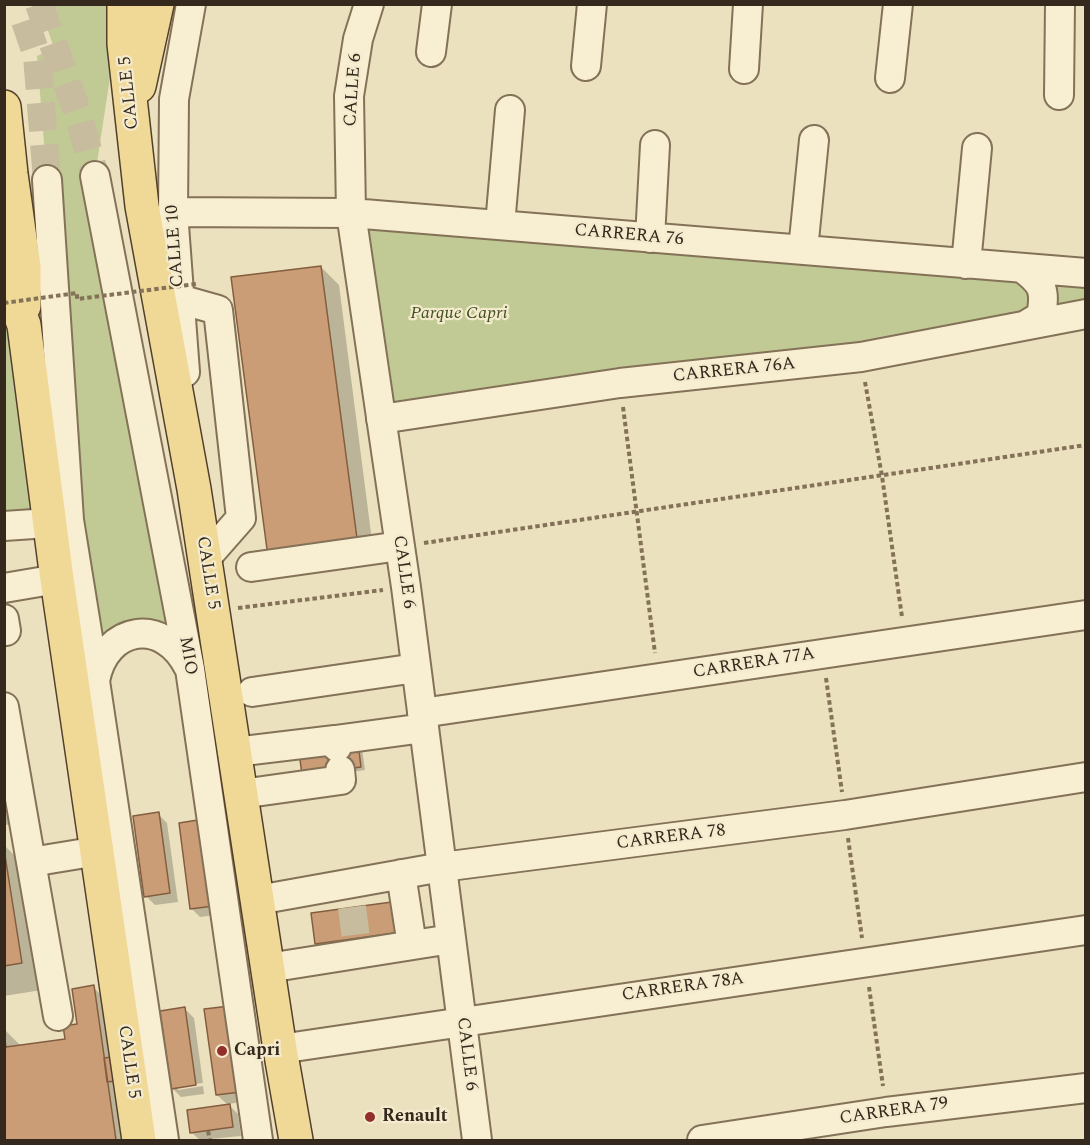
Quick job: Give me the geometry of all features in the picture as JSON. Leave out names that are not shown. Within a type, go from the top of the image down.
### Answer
[{"type":"main road","name":"CALLE 5","points":[[124,4],[124,44],[142,206],[194,489],[280,1049],[297,1140]]},
{"type":"main road","points":[[133,117],[157,4]]},
{"type":"main road","points":[[4,107],[24,267],[14,314]]},
{"type":"main road","name":"CALLE 5","points":[[4,273],[14,314],[49,523],[139,1140]]},
{"type":"street","name":"CALLE 10","points":[[190,4],[174,99],[173,212],[188,292],[194,489]]},
{"type":"street","name":"CALLE 6","points":[[369,4],[358,39],[349,96],[351,213],[406,588],[477,1140]]},
{"type":"street","points":[[431,52],[437,4]]},
{"type":"street","points":[[586,66],[592,4]]},
{"type":"street","points":[[744,69],[748,4]]},
{"type":"street","points":[[890,78],[898,4]]},
{"type":"street","points":[[1059,95],[1059,5],[1086,7]]},
{"type":"street","points":[[500,225],[510,110]]},
{"type":"street","points":[[803,250],[814,140]]},
{"type":"street","points":[[650,238],[656,146]]},
{"type":"street","points":[[966,264],[977,148]]},
{"type":"street","name":"MIO","points":[[94,176],[190,669],[258,1140]]},
{"type":"street","points":[[47,180],[69,520],[164,1140]]},
{"type":"street","name":"CARRERA 76","points":[[173,212],[351,213],[1086,273]]},
{"type":"street","points":[[1022,268],[1038,279],[1045,297],[1041,316],[1026,325]]},
{"type":"street","points":[[188,292],[218,310],[241,518],[205,559]]},
{"type":"street","name":"CARRERA 76A","points":[[381,419],[620,383],[861,357],[1086,314]]},
{"type":"street","points":[[4,526],[49,523]]},
{"type":"street","points":[[251,567],[400,546]]},
{"type":"street","points":[[4,588],[57,579]]},
{"type":"street","name":"CARRERA 77A","points":[[235,752],[337,752],[423,720],[659,679],[1086,615]]},
{"type":"street","points":[[95,681],[98,665],[107,650],[120,639],[137,634],[154,635],[170,642],[182,654],[190,669]]},
{"type":"street","points":[[252,692],[416,668]]},
{"type":"street","points":[[4,707],[58,1016]]},
{"type":"street","points":[[241,794],[341,780],[337,752]]},
{"type":"street","name":"CARRERA 78","points":[[258,900],[350,896],[401,874],[442,867],[845,815],[1086,777]]},
{"type":"street","points":[[31,862],[98,851]]},
{"type":"street","points":[[401,874],[412,945]]},
{"type":"street","name":"CARRERA 78A","points":[[280,1049],[1086,930]]},
{"type":"street","points":[[268,968],[357,946],[412,945],[451,939]]},
{"type":"street","name":"CARRERA 79","points":[[702,1140],[886,1112],[1086,1088]]},
{"type":"path","points":[[14,314],[77,293],[77,299],[188,292]]},
{"type":"path","points":[[861,357],[882,476],[906,642]]},
{"type":"path","points":[[620,383],[659,679]]},
{"type":"path","points":[[400,546],[1086,445]]},
{"type":"path","points":[[214,612],[406,588]]},
{"type":"path","points":[[823,654],[886,1112]]},
{"type":"path","points":[[208,1131],[210,1140]]},
{"type":"green space","points":[[39,5],[121,5],[95,176],[190,669],[154,635],[98,665],[47,180],[37,56],[54,48]]},
{"type":"green space","name":"Parque Capri","points":[[351,213],[1085,273],[1085,314],[381,419]]},
{"type":"green space","points":[[4,273],[49,523],[5,526]]},
{"type":"building","points":[[321,266],[358,546],[268,557],[231,277]]},
{"type":"building","points":[[358,743],[361,767],[302,775],[299,752]]},
{"type":"building","points":[[159,812],[170,893],[144,897],[133,816]]},
{"type":"building","points":[[204,819],[214,906],[190,909],[179,823]]},
{"type":"building","points":[[4,849],[22,963],[4,966]]},
{"type":"building","points":[[399,901],[403,932],[315,944],[311,913]]},
{"type":"building","points":[[94,985],[116,1140],[4,1140],[4,1034],[6,1047],[65,1039],[63,1026],[77,1024],[72,989]]},
{"type":"building","name":"Capri","points":[[230,1006],[241,1092],[216,1095],[204,1009]]},
{"type":"building","name":"Capri","points":[[185,1007],[196,1085],[171,1089],[160,1011]]},
{"type":"building","points":[[112,1057],[115,1081],[107,1082],[104,1058]]},
{"type":"building","name":"Capri","points":[[230,1104],[233,1127],[190,1133],[187,1110]]},
{"type":"tunnel","points":[[39,4],[79,117],[95,176]]},
{"type":"tunnel","points":[[25,21],[37,56],[47,180]]},
{"type":"tunnel","points":[[352,907],[356,939]]},
{"type":"place","name":"Capri","points":[[222,1051]]},
{"type":"place","name":"Renault","points":[[370,1117]]}]
